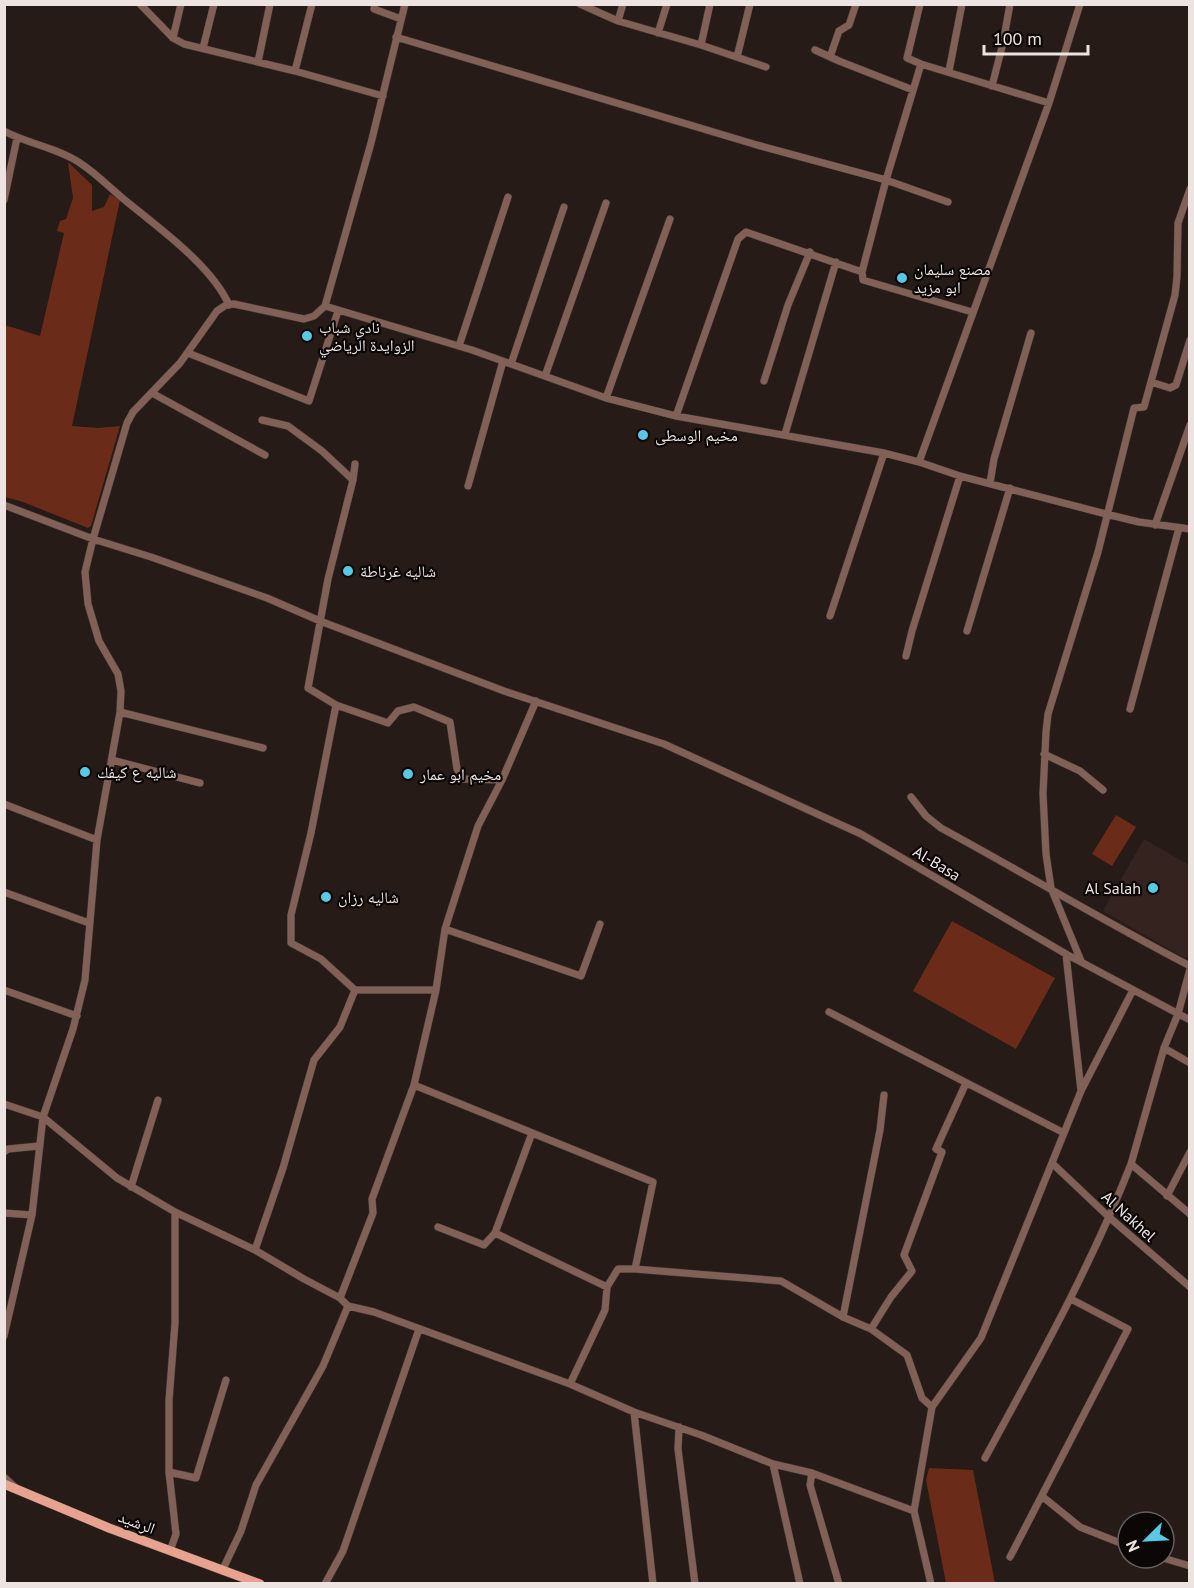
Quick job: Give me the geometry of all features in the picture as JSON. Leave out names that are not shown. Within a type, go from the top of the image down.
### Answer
[{"type":"main road","name":"الرشيد","points":[[4,1484],[170,1551],[260,1584]]},
{"type":"street","points":[[140,4],[173,38],[184,44],[295,71],[383,96]]},
{"type":"street","points":[[173,38],[182,4]]},
{"type":"street","points":[[203,48],[214,4]]},
{"type":"street","points":[[258,62],[270,4]]},
{"type":"street","points":[[295,71],[312,4]]},
{"type":"street","points":[[375,4],[374,9],[401,19]]},
{"type":"street","points":[[4,1336],[32,1215],[44,1117],[85,980],[97,840],[120,712],[121,691],[118,674],[99,641],[88,604],[85,572],[125,429],[133,412],[188,353],[218,311],[229,304],[304,319],[314,316],[325,306],[383,96],[405,4]]},
{"type":"street","points":[[580,4],[618,21],[766,67]]},
{"type":"street","points":[[618,21],[623,4]]},
{"type":"street","points":[[658,33],[667,4]]},
{"type":"street","points":[[701,45],[710,4]]},
{"type":"street","points":[[737,57],[750,4]]},
{"type":"street","points":[[830,57],[838,31],[849,25],[856,4]]},
{"type":"street","points":[[949,72],[962,4]]},
{"type":"street","points":[[992,86],[1010,4]]},
{"type":"street","points":[[919,462],[1049,103],[1080,4]]},
{"type":"street","points":[[918,5],[907,58],[1049,103]]},
{"type":"street","points":[[396,38],[757,145],[886,180],[948,202]]},
{"type":"street","points":[[815,50],[913,90]]},
{"type":"street","points":[[921,64],[886,180],[862,272],[863,280],[972,312]]},
{"type":"street","points":[[4,131],[79,162],[177,243],[222,289],[229,304]]},
{"type":"street","points":[[4,200],[17,138]]},
{"type":"street","points":[[1081,962],[1051,888],[1046,854],[1043,794],[1048,714],[1098,552],[1134,408],[1144,407],[1175,295],[1178,223],[1190,189]]},
{"type":"street","points":[[459,346],[508,197]]},
{"type":"street","points":[[545,376],[606,203]]},
{"type":"street","points":[[511,364],[564,207]]},
{"type":"street","points":[[606,398],[670,219]]},
{"type":"street","points":[[676,416],[738,239],[746,232],[810,252],[862,272]]},
{"type":"street","points":[[764,381],[788,305],[810,252]]},
{"type":"street","points":[[785,434],[836,262]]},
{"type":"street","points":[[325,306],[459,346],[606,398],[676,416],[884,453],[960,476],[1106,514],[1155,525],[1190,529]]},
{"type":"street","points":[[188,353],[309,401],[338,311]]},
{"type":"street","points":[[990,483],[994,459],[1031,333]]},
{"type":"street","points":[[1151,382],[1170,388],[1176,385],[1190,340]]},
{"type":"street","points":[[468,486],[502,361]]},
{"type":"street","points":[[152,393],[265,455]]},
{"type":"street","points":[[262,420],[288,426],[353,480]]},
{"type":"street","points":[[1155,525],[1190,425]]},
{"type":"street","points":[[830,616],[884,453]]},
{"type":"street","points":[[355,464],[328,579],[308,688],[336,705],[388,723],[398,711],[414,707],[450,722],[457,769],[462,779],[502,780]]},
{"type":"street","points":[[906,656],[960,476]]},
{"type":"street","points":[[967,631],[1010,488]]},
{"type":"street","name":"Al-Basa","points":[[4,505],[93,539],[248,591],[504,691],[664,744],[861,834],[1066,954],[1190,1020]]},
{"type":"street","points":[[1130,709],[1179,528]]},
{"type":"street","points":[[340,1298],[373,1213],[372,1199],[414,1085],[436,990],[445,929],[478,826],[502,780],[536,701]]},
{"type":"street","points":[[336,705],[311,833],[291,915],[291,943],[321,959],[355,990],[436,990]]},
{"type":"street","points":[[120,712],[263,748]]},
{"type":"street","points":[[1044,754],[1080,771],[1103,790]]},
{"type":"street","points":[[112,760],[200,783]]},
{"type":"street","points":[[910,796],[926,816],[941,828],[1051,888],[1112,926],[1190,967],[1178,1014],[1164,1048],[1131,1164],[1110,1218],[1071,1299],[985,1458]]},
{"type":"street","points":[[4,804],[97,840]]},
{"type":"street","points":[[4,892],[89,922]]},
{"type":"street","points":[[445,929],[581,976],[600,924]]},
{"type":"street","points":[[1066,954],[1081,1091]]},
{"type":"street","points":[[4,990],[76,1016]]},
{"type":"street","points":[[255,1250],[283,1168],[314,1060],[340,1027],[355,990]]},
{"type":"street","points":[[931,1584],[914,1510],[932,1407],[981,1338],[1081,1091],[1133,990]]},
{"type":"street","points":[[829,1012],[1064,1133]]},
{"type":"street","points":[[1164,1048],[1190,1063]]},
{"type":"street","points":[[871,1329],[891,1297],[912,1271],[904,1255],[942,1152],[936,1149],[966,1083]]},
{"type":"street","points":[[414,1085],[653,1182],[635,1269]]},
{"type":"street","points":[[843,1317],[880,1130],[884,1095]]},
{"type":"street","points":[[131,1187],[158,1100]]},
{"type":"street","points":[[4,1104],[44,1117],[131,1187],[175,1212],[255,1250],[340,1298],[348,1306],[374,1312],[570,1384],[634,1412],[773,1464],[812,1473],[914,1510]]},
{"type":"street","points":[[438,1227],[484,1245],[495,1233],[532,1133]]},
{"type":"street","points":[[4,1152],[8,1149],[39,1146]]},
{"type":"street","points":[[1167,1196],[1190,1152]]},
{"type":"street","name":"Al Nakhel","points":[[1053,1164],[1110,1218],[1190,1287]]},
{"type":"street","points":[[1131,1164],[1190,1214]]},
{"type":"street","points":[[170,1551],[176,1534],[169,1472],[169,1400],[175,1323],[175,1212]]},
{"type":"street","points":[[4,1213],[32,1215]]},
{"type":"street","points":[[495,1233],[607,1287]]},
{"type":"street","points":[[570,1384],[605,1310],[607,1287],[618,1269],[635,1269],[781,1281],[843,1317],[871,1329],[907,1355],[922,1398],[932,1407]]},
{"type":"street","points":[[1010,1557],[1128,1329],[1071,1299]]},
{"type":"street","points":[[222,1571],[241,1531],[256,1485],[323,1366],[348,1306]]},
{"type":"street","points":[[325,1584],[343,1551],[419,1329]]},
{"type":"street","points":[[169,1472],[196,1478],[226,1380]]},
{"type":"street","points":[[634,1412],[653,1584]]},
{"type":"street","points":[[679,1427],[678,1449],[696,1584]]},
{"type":"street","points":[[773,1464],[800,1584]]},
{"type":"street","points":[[812,1473],[810,1485],[838,1584]]},
{"type":"street","points":[[4,1477],[18,1489]]},
{"type":"street","points":[[1043,1497],[1080,1527],[1116,1541]]},
{"type":"shaded area","points":[[68,162],[92,185],[92,211],[104,207],[110,194],[120,200],[72,426],[98,428],[120,426],[91,526],[88,528],[5,497],[5,325],[40,336],[64,233],[57,231],[60,221],[66,219],[73,198]]},
{"type":"shaded area","points":[[1116,815],[1136,827],[1112,866],[1092,854]]},
{"type":"shaded area","name":"Al Salah","points":[[1144,839],[1189,865],[1190,948],[1186,959],[1103,911]]},
{"type":"shaded area","points":[[952,921],[1055,978],[1016,1049],[913,991]]},
{"type":"shaded area","points":[[929,1468],[973,1470],[995,1583],[946,1583],[926,1480]]},
{"type":"place","name":"مصنع سليمان ابو مزيد","points":[[902,278]]},
{"type":"place","name":"نادي شباب الزوايدة الرياضي","points":[[307,336]]},
{"type":"place","name":"مخيم الوسطى","points":[[643,435]]},
{"type":"place","name":"شاليه غرناطة","points":[[348,571]]},
{"type":"place","name":"شاليه ع كيفك","points":[[85,772]]},
{"type":"place","name":"مخيم ابو عمار","points":[[408,774]]},
{"type":"place","name":"Al Salah","points":[[1153,888]]},
{"type":"place","name":"شاليه رزان","points":[[326,897]]}]
